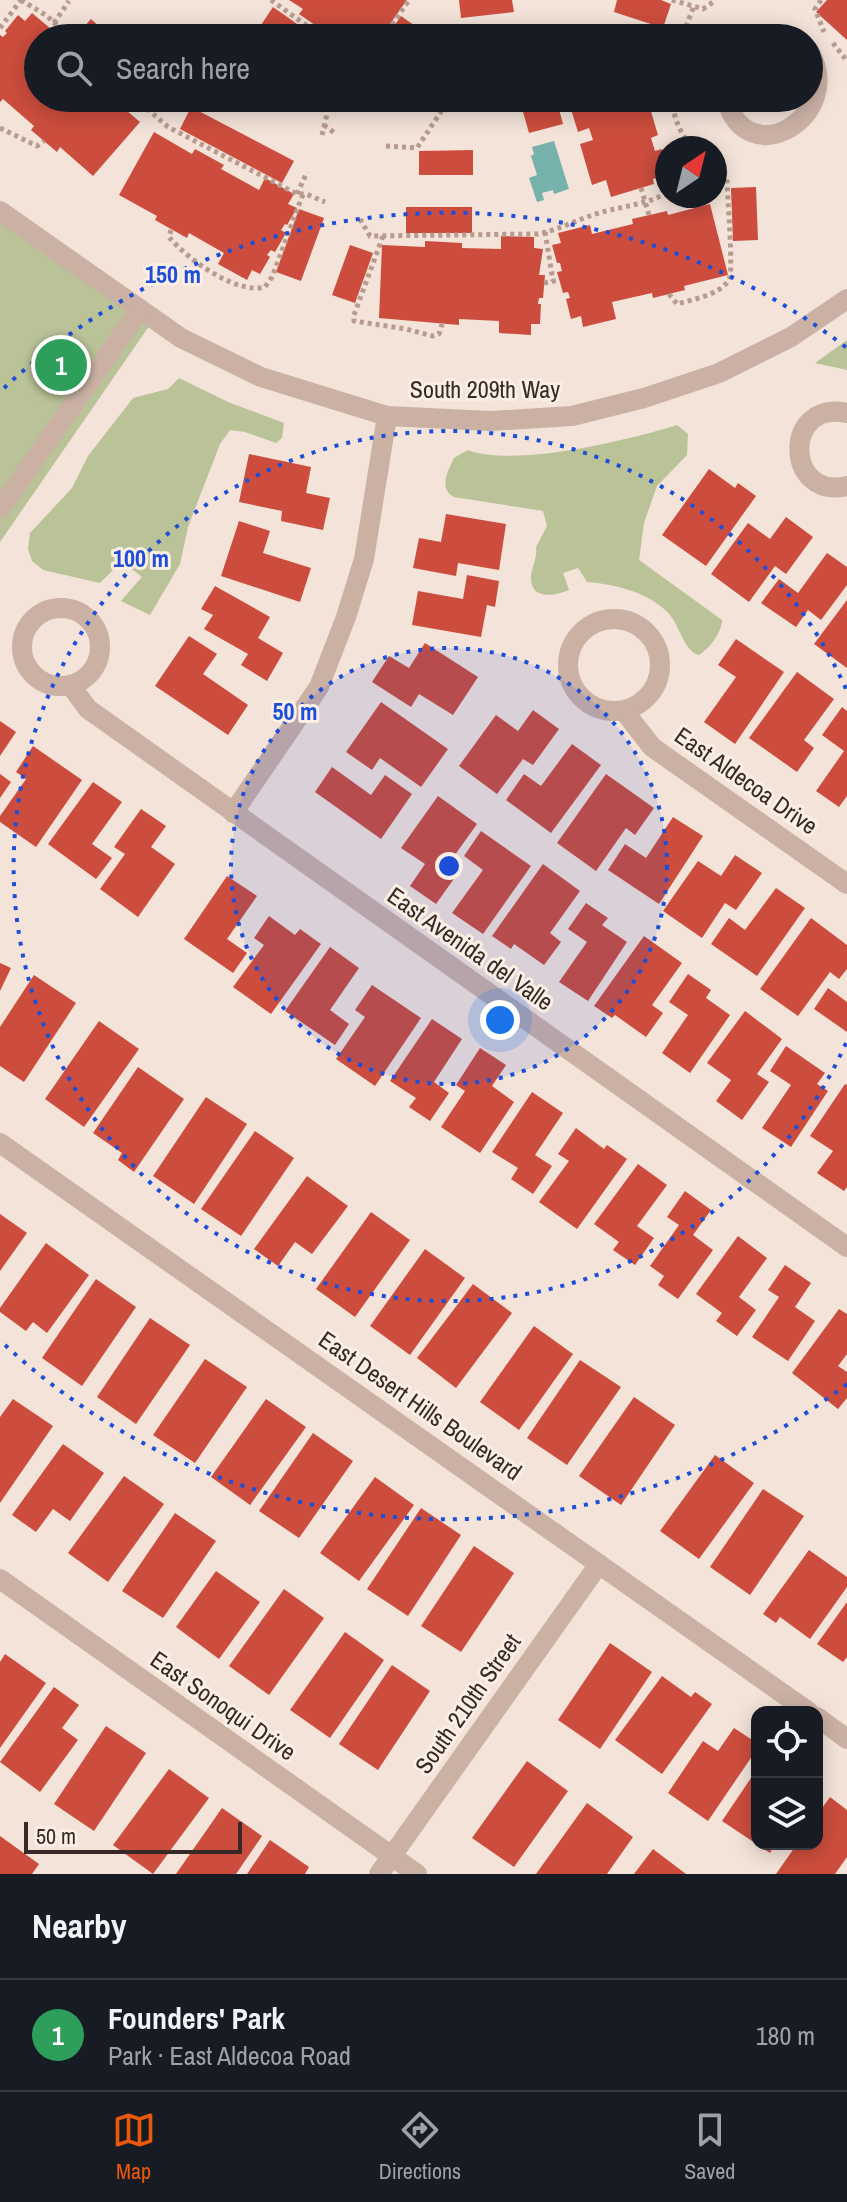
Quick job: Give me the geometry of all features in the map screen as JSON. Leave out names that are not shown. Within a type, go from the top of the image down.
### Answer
[{"type":"street","points":[[733,112],[737,120],[751,130],[768,135],[785,135],[800,128],[816,112]]},
{"type":"street","points":[[0,211],[181,338],[261,377],[387,416]]},
{"type":"street","name":"South 209th Way","points":[[233,813],[319,687],[364,559],[387,416],[490,421],[558,417],[644,398],[719,373],[791,337],[847,299]]},
{"type":"street","points":[[0,509],[140,309]]},
{"type":"street","points":[[847,413],[827,412],[815,417],[799,438],[798,451],[801,464],[818,483],[830,488],[847,486]]},
{"type":"street","points":[[611,618],[640,626],[652,637],[659,651],[661,667],[658,682],[638,706],[624,711],[608,712],[581,699],[572,686],[568,672],[568,656],[573,642],[583,630],[611,618]]},
{"type":"street","name":"East Avenida del Valle","points":[[71,686],[88,709],[847,1247]]},
{"type":"street","name":"East Aldecoa Drive","points":[[624,711],[652,747],[847,884]]},
{"type":"street","name":"East Desert Hills Boulevard","points":[[0,1143],[800,1706]]},
{"type":"street","name":"South 210th Street","points":[[379,1874],[599,1564]]},
{"type":"street","name":"East Sonoqui Drive","points":[[0,1579],[417,1874]]},
{"type":"street","points":[[823,1721],[847,1739]]},
{"type":"path","points":[[0,28],[21,0],[54,23],[69,1]]},
{"type":"path","points":[[271,0],[307,24]]},
{"type":"path","points":[[393,24],[409,0]]},
{"type":"path","points":[[672,0],[703,9],[716,0]]},
{"type":"path","points":[[687,24],[694,6]]},
{"type":"path","points":[[151,112],[168,127],[216,152],[300,194],[325,202]]},
{"type":"path","points":[[386,146],[417,148],[441,112]]},
{"type":"path","points":[[674,112],[683,136]]},
{"type":"path","points":[[322,135],[327,114]]},
{"type":"path","points":[[323,124],[336,134]]},
{"type":"path","points":[[0,128],[37,146],[44,141]]},
{"type":"path","points":[[211,158],[216,152]]},
{"type":"path","points":[[171,230],[169,237],[174,244],[202,267],[255,290],[265,287],[272,277],[307,172]]},
{"type":"path","points":[[669,294],[677,304],[704,297],[726,284],[733,270],[727,179]]},
{"type":"path","points":[[641,188],[649,215]]},
{"type":"path","points":[[360,219],[370,236],[446,239],[545,232],[598,213],[655,198]]},
{"type":"path","points":[[544,283],[556,280],[545,232]]},
{"type":"path","points":[[383,236],[354,321],[433,336],[439,334],[442,324]]},
{"type":"green space","points":[[0,211],[154,319],[0,542]]},
{"type":"green space","points":[[847,340],[847,370],[815,363]]},
{"type":"green space","points":[[179,378],[228,402],[284,423],[282,438],[276,443],[230,430],[220,444],[188,527],[180,564],[150,615],[121,601],[142,577],[122,561],[100,583],[43,570],[32,561],[28,549],[30,533],[72,488],[88,456],[133,398],[168,389]]},
{"type":"green space","points":[[677,425],[688,434],[687,455],[657,486],[644,523],[639,560],[722,620],[714,640],[699,655],[690,649],[674,620],[662,607],[632,591],[587,582],[578,568],[563,573],[569,590],[552,595],[536,591],[531,576],[536,547],[547,526],[543,511],[454,497],[446,489],[446,479],[454,458],[468,450],[488,455],[542,454],[631,438]]},
{"type":"water","points":[[554,141],[569,189],[554,194],[553,190],[542,193],[544,200],[537,202],[529,178],[537,175],[531,156],[534,154],[532,147]]},
{"type":"building","points":[[289,0],[407,0],[390,24],[313,24],[299,14],[303,9]]},
{"type":"building","points":[[459,0],[512,0],[514,12],[461,18]]},
{"type":"building","points":[[617,0],[661,0],[671,4],[664,24],[651,24],[614,12]]},
{"type":"building","points":[[827,0],[847,0],[847,40],[816,12]]},
{"type":"building","points":[[273,7],[297,24],[262,24]]},
{"type":"building","points":[[32,13],[45,24],[24,24],[24,112],[128,112],[140,122],[93,176],[60,147],[57,152],[31,130],[34,126],[3,99],[0,102],[0,35],[3,37],[7,33],[5,31],[18,15],[25,21]]},
{"type":"building","points":[[401,16],[412,24],[396,24]]},
{"type":"building","points":[[188,112],[201,112],[294,161],[282,183],[180,129]]},
{"type":"building","points":[[523,112],[560,112],[563,124],[529,133]]},
{"type":"building","points":[[572,112],[651,112],[658,135],[651,138],[655,151],[654,184],[611,197],[606,180],[592,185],[580,144],[593,140],[589,128],[578,132]]},
{"type":"building","points":[[154,132],[192,154],[195,149],[224,165],[221,169],[259,190],[265,178],[294,194],[288,204],[297,208],[281,230],[286,233],[275,252],[271,250],[267,255],[270,257],[260,274],[252,270],[247,280],[218,264],[224,253],[189,233],[187,238],[155,220],[157,216],[119,195]]},
{"type":"building","points":[[473,150],[473,175],[419,175],[419,151]]},
{"type":"building","points":[[756,187],[758,240],[733,241],[731,188]]},
{"type":"building","points":[[406,207],[472,207],[472,233],[406,233]]},
{"type":"building","points":[[695,208],[711,208],[728,275],[653,298],[652,293],[612,302],[616,319],[583,327],[581,316],[571,319],[566,299],[570,298],[568,292],[563,293],[557,272],[562,271],[552,245],[561,243],[558,233],[590,225],[592,234],[633,224],[632,219],[667,211],[668,215]]},
{"type":"building","points":[[299,209],[324,218],[301,281],[276,272]]},
{"type":"building","points":[[501,236],[534,237],[534,248],[543,249],[539,275],[545,275],[543,298],[539,298],[538,304],[541,304],[540,324],[531,324],[531,335],[499,333],[499,321],[459,319],[459,325],[379,318],[382,245],[425,247],[425,241],[462,243],[462,248],[501,249]]},
{"type":"building","points":[[350,245],[373,253],[355,303],[332,295]]},
{"type":"building","points":[[249,454],[311,467],[306,493],[330,498],[323,530],[281,521],[282,511],[239,502]]},
{"type":"building","points":[[709,469],[735,488],[738,483],[756,496],[706,566],[662,535]]},
{"type":"building","points":[[446,514],[506,524],[499,570],[458,563],[456,576],[413,568],[419,538],[441,542]]},
{"type":"building","points":[[786,517],[813,537],[786,574],[775,566],[749,602],[711,574],[748,523],[770,539]]},
{"type":"building","points":[[239,521],[270,531],[263,553],[311,568],[300,602],[221,576]]},
{"type":"building","points":[[827,553],[847,567],[847,585],[821,620],[808,610],[796,627],[761,603],[779,579],[798,593]]},
{"type":"building","points":[[467,575],[499,581],[495,607],[487,605],[481,637],[412,625],[418,591],[463,599]]},
{"type":"building","points":[[215,586],[270,617],[258,638],[283,653],[267,681],[241,665],[248,654],[204,629],[213,615],[201,609]]},
{"type":"building","points":[[847,600],[847,668],[814,644]]},
{"type":"building","points":[[189,636],[217,654],[203,674],[248,705],[228,735],[155,686]]},
{"type":"building","points":[[736,639],[784,672],[735,744],[704,722],[736,677],[718,665]]},
{"type":"building","points":[[425,643],[478,677],[453,715],[419,694],[411,707],[372,682],[389,656],[409,668]]},
{"type":"building","points":[[797,672],[834,699],[804,740],[814,748],[797,772],[749,738]]},
{"type":"building","points":[[381,702],[448,749],[421,787],[380,758],[372,770],[346,752]]},
{"type":"building","points":[[842,707],[847,711],[847,796],[839,807],[816,791],[844,751],[822,735]]},
{"type":"building","points":[[533,710],[559,729],[533,765],[523,759],[497,794],[459,766],[496,715],[518,731]]},
{"type":"building","points":[[0,721],[16,732],[0,756]]},
{"type":"building","points":[[572,744],[601,765],[551,833],[506,800],[524,774],[541,786]]},
{"type":"building","points":[[33,746],[82,780],[36,847],[0,822],[0,816],[26,779],[16,772]]},
{"type":"building","points":[[332,767],[371,795],[385,775],[412,794],[381,839],[315,792]]},
{"type":"building","points":[[0,774],[11,782],[0,798]]},
{"type":"building","points":[[606,774],[654,808],[635,835],[626,828],[596,871],[557,843]]},
{"type":"building","points":[[93,782],[122,802],[92,844],[112,858],[96,879],[48,844]]},
{"type":"building","points":[[438,796],[477,824],[452,859],[463,866],[436,904],[410,886],[425,864],[401,848]]},
{"type":"building","points":[[141,809],[166,826],[151,847],[175,864],[138,917],[100,889],[125,854],[114,847]]},
{"type":"building","points":[[673,817],[703,836],[659,904],[608,870],[625,844],[646,858]]},
{"type":"building","points":[[481,831],[531,866],[483,934],[452,913],[483,870],[464,856]]},
{"type":"building","points":[[735,855],[762,873],[736,910],[725,903],[702,938],[663,911],[698,861],[721,876]]},
{"type":"building","points":[[543,864],[580,891],[550,933],[561,942],[544,965],[514,944],[511,949],[492,936]]},
{"type":"building","points":[[227,876],[257,896],[227,939],[247,953],[233,973],[184,939]]},
{"type":"building","points":[[776,888],[805,908],[757,976],[711,944],[729,918],[745,930]]},
{"type":"building","points":[[586,903],[608,918],[602,925],[627,942],[588,1001],[559,982],[587,942],[568,929]]},
{"type":"building","points":[[269,916],[295,935],[300,929],[321,944],[271,1014],[233,987],[264,945],[254,938]]},
{"type":"building","points":[[811,918],[847,945],[847,969],[839,979],[830,972],[798,1016],[760,989]]},
{"type":"building","points":[[644,936],[682,963],[652,1005],[663,1013],[646,1037],[615,1015],[612,1018],[594,1006]]},
{"type":"building","points":[[330,947],[359,968],[330,1010],[349,1024],[335,1045],[285,1011]]},
{"type":"building","points":[[0,963],[11,968],[0,991]]},
{"type":"building","points":[[688,974],[711,990],[706,998],[730,1015],[690,1073],[662,1053],[688,1015],[669,1002]]},
{"type":"building","points":[[34,975],[76,1003],[24,1082],[0,1066],[0,1027]]},
{"type":"building","points":[[372,985],[421,1018],[375,1086],[336,1059],[365,1017],[355,1010]]},
{"type":"building","points":[[828,988],[847,1002],[847,1032],[814,1009]]},
{"type":"building","points":[[745,1011],[782,1039],[757,1074],[769,1082],[742,1120],[716,1101],[731,1080],[707,1063]]},
{"type":"building","points":[[432,1019],[462,1039],[434,1082],[449,1093],[430,1121],[409,1107],[416,1098],[390,1081]]},
{"type":"building","points":[[99,1021],[139,1049],[84,1127],[45,1099]]},
{"type":"building","points":[[786,1046],[825,1073],[817,1084],[828,1091],[791,1147],[762,1128],[791,1085],[770,1071]]},
{"type":"building","points":[[480,1048],[506,1065],[492,1086],[514,1102],[480,1153],[441,1127],[465,1091],[456,1085]]},
{"type":"building","points":[[138,1067],[184,1099],[134,1172],[118,1160],[122,1153],[93,1133]]},
{"type":"building","points":[[845,1084],[847,1187],[844,1191],[817,1173],[833,1151],[810,1136]]},
{"type":"building","points":[[532,1092],[563,1113],[535,1155],[552,1166],[533,1194],[511,1179],[518,1168],[492,1152]]},
{"type":"building","points":[[206,1097],[247,1124],[194,1204],[153,1176]]},
{"type":"building","points":[[576,1128],[604,1149],[607,1145],[627,1159],[577,1229],[539,1202],[569,1161],[558,1154]]},
{"type":"building","points":[[255,1131],[294,1158],[241,1236],[201,1209]]},
{"type":"building","points":[[638,1164],[667,1185],[637,1226],[654,1238],[635,1265],[613,1250],[619,1242],[594,1224]]},
{"type":"building","points":[[307,1176],[348,1206],[312,1254],[295,1242],[278,1266],[254,1249]]},
{"type":"building","points":[[685,1191],[711,1210],[693,1235],[713,1250],[678,1299],[658,1285],[664,1276],[650,1266],[679,1225],[667,1217]]},
{"type":"building","points":[[371,1212],[410,1240],[355,1317],[316,1289]]},
{"type":"building","points":[[0,1214],[27,1233],[0,1271]]},
{"type":"building","points":[[738,1236],[767,1258],[739,1297],[756,1310],[737,1336],[716,1321],[722,1313],[696,1294]]},
{"type":"building","points":[[46,1243],[89,1275],[47,1333],[33,1322],[26,1331],[0,1312],[0,1308]]},
{"type":"building","points":[[425,1249],[465,1278],[410,1355],[370,1326]]},
{"type":"building","points":[[785,1265],[811,1283],[795,1307],[815,1321],[788,1361],[752,1337],[779,1297],[768,1290]]},
{"type":"building","points":[[96,1279],[136,1307],[82,1386],[42,1358]]},
{"type":"building","points":[[473,1284],[512,1313],[456,1388],[417,1358]]},
{"type":"building","points":[[839,1309],[847,1314],[847,1354],[838,1366],[847,1372],[847,1398],[838,1409],[792,1373]]},
{"type":"building","points":[[150,1318],[190,1345],[136,1424],[97,1397]]},
{"type":"building","points":[[534,1326],[573,1354],[519,1430],[480,1402]]},
{"type":"building","points":[[205,1359],[247,1387],[195,1463],[153,1435]]},
{"type":"building","points":[[580,1360],[621,1387],[567,1465],[527,1438]]},
{"type":"building","points":[[634,1397],[675,1425],[621,1505],[579,1476]]},
{"type":"building","points":[[13,1399],[53,1426],[0,1503],[0,1417]]},
{"type":"building","points":[[266,1399],[306,1427],[250,1505],[211,1477]]},
{"type":"building","points":[[313,1433],[353,1461],[299,1538],[259,1511]]},
{"type":"building","points":[[63,1444],[104,1473],[70,1521],[53,1509],[36,1532],[12,1515]]},
{"type":"building","points":[[715,1455],[754,1483],[699,1559],[660,1531]]},
{"type":"building","points":[[124,1476],[164,1504],[108,1582],[68,1553]]},
{"type":"building","points":[[375,1477],[414,1505],[359,1581],[320,1553]]},
{"type":"building","points":[[763,1489],[804,1516],[750,1595],[710,1567]]},
{"type":"building","points":[[421,1508],[461,1535],[408,1616],[367,1589]]},
{"type":"building","points":[[175,1513],[216,1541],[163,1618],[122,1591]]},
{"type":"building","points":[[474,1546],[514,1573],[461,1652],[421,1626]]},
{"type":"building","points":[[809,1550],[847,1577],[847,1587],[810,1639],[780,1617],[776,1623],[763,1614]]},
{"type":"building","points":[[216,1571],[260,1602],[219,1659],[176,1627]]},
{"type":"building","points":[[284,1589],[324,1618],[269,1695],[229,1666]]},
{"type":"building","points":[[847,1602],[847,1657],[843,1662],[817,1644]]},
{"type":"building","points":[[345,1632],[384,1660],[330,1738],[290,1710]]},
{"type":"building","points":[[610,1643],[652,1672],[600,1749],[558,1720]]},
{"type":"building","points":[[5,1654],[46,1683],[0,1748],[0,1662]]},
{"type":"building","points":[[392,1665],[430,1691],[378,1770],[339,1744]]},
{"type":"building","points":[[662,1676],[691,1697],[695,1692],[712,1704],[662,1774],[615,1740]]},
{"type":"building","points":[[54,1687],[79,1705],[62,1728],[78,1740],[40,1792],[0,1762]]},
{"type":"building","points":[[106,1726],[146,1753],[94,1831],[54,1804]]},
{"type":"building","points":[[734,1728],[751,1739],[751,1758],[708,1821],[668,1793],[703,1741],[718,1751]]},
{"type":"building","points":[[527,1761],[568,1791],[514,1867],[472,1838]]},
{"type":"building","points":[[169,1769],[209,1798],[153,1874],[113,1845]]},
{"type":"building","points":[[751,1778],[751,1840],[722,1821]]},
{"type":"building","points":[[830,1797],[847,1810],[847,1857],[835,1874],[776,1874],[793,1850],[823,1850],[823,1807]]},
{"type":"building","points":[[587,1803],[633,1837],[607,1874],[536,1874]]},
{"type":"building","points":[[222,1808],[262,1836],[236,1874],[176,1874]]},
{"type":"building","points":[[0,1836],[39,1864],[32,1874],[0,1874]]},
{"type":"building","points":[[270,1840],[309,1867],[305,1874],[247,1874]]},
{"type":"building","points":[[653,1849],[686,1874],[634,1874]]},
{"type":"place","name":"Founders' Park","points":[[61,365]]}]
